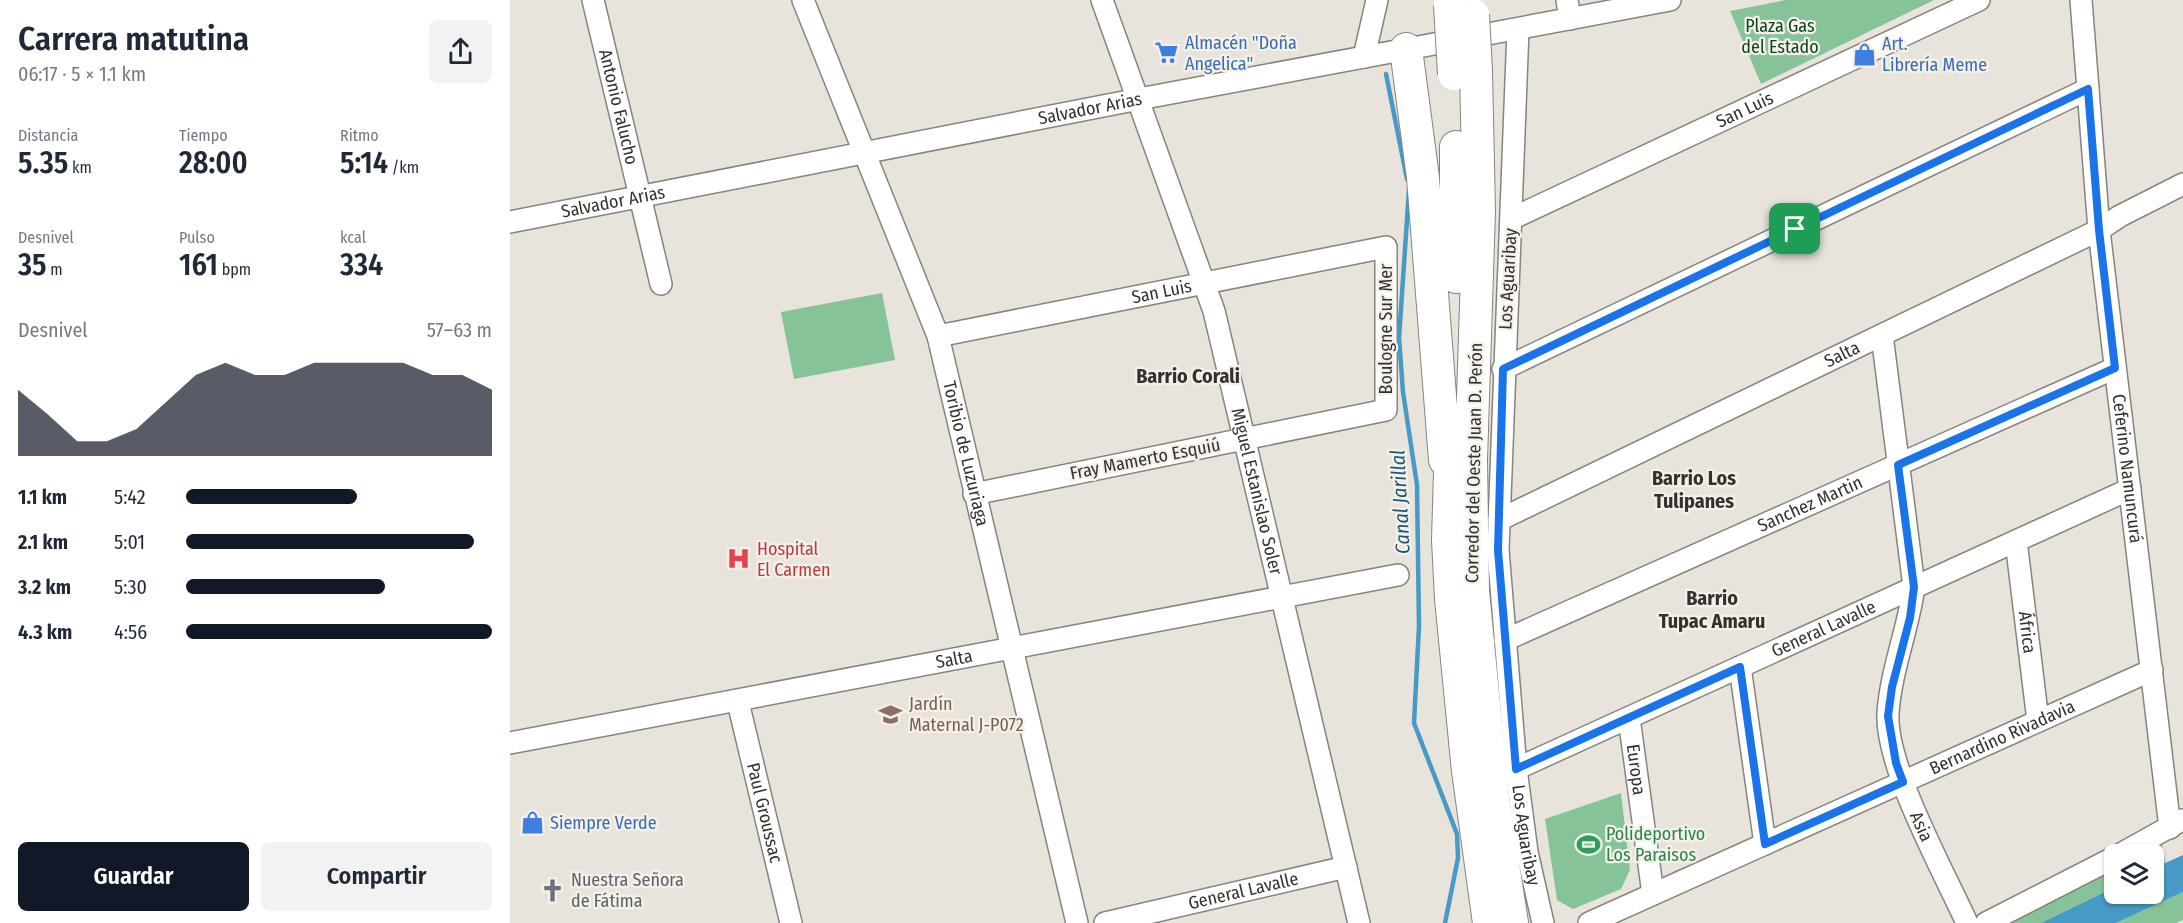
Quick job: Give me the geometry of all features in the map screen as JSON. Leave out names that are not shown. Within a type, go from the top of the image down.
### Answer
[{"type":"highway","name":"Corredor del Oeste Juan D. Perón","points":[[1461,2],[1465,73],[1479,211],[1471,460],[1473,591],[1493,798],[1512,923]]},
{"type":"highway","points":[[1406,49],[1423,178],[1448,504]]},
{"type":"highway","name":"Corredor del Oeste Juan D. Perón","points":[[1465,73],[1457,209],[1448,557],[1456,654],[1480,871],[1489,923]]},
{"type":"street","name":"Antonio Falucho","points":[[593,0],[661,284]]},
{"type":"street","name":"Toribio de Luzuriaga","points":[[803,0],[938,336],[1077,923]]},
{"type":"street","name":"Miguel Estanislao Soler","points":[[1102,0],[1205,282],[1359,923]]},
{"type":"street","points":[[1364,57],[1377,0]]},
{"type":"street","name":"Salvador Arias","points":[[510,222],[1139,99],[1518,29],[1569,9],[1670,0]]},
{"type":"street","name":"San Luis","points":[[1511,219],[1979,0]]},
{"type":"street","name":"Ceferino Namuncurá","points":[[2081,0],[2099,230],[2115,368],[2152,670],[2177,824]]},
{"type":"street","name":"Los Aguaribay","points":[[1518,29],[1503,369],[1498,550],[1516,769],[1527,852],[1543,923]]},
{"type":"street","points":[[1503,369],[2088,89]]},
{"type":"street","name":"Salta","points":[[1499,520],[2099,230],[2120,216],[2183,184]]},
{"type":"street","name":"San Luis","points":[[938,336],[1386,247]]},
{"type":"street","name":"Boulogne Sur Mer","points":[[1386,247],[1386,410]]},
{"type":"street","name":"Asia","points":[[1882,334],[1914,587],[1910,618],[1892,687],[1888,716],[1896,763],[1903,782],[1967,923]]},
{"type":"street","name":"Sanchez Martin","points":[[1505,640],[2115,368]]},
{"type":"street","name":"Fray Mamerto Esquiú","points":[[974,494],[1386,410]]},
{"type":"street","name":"General Lavalle","points":[[1516,769],[2130,489]]},
{"type":"street","name":"África","points":[[2016,541],[2038,721]]},
{"type":"street","name":"Salta","points":[[510,743],[738,702],[1398,575]]},
{"type":"street","points":[[1740,667],[1765,844]]},
{"type":"street","name":"Bernardino Rivadavia","points":[[1589,923],[2152,670]]},
{"type":"street","name":"Paul Groussac","points":[[738,702],[791,923]]},
{"type":"street","name":"Europa","points":[[1629,718],[1653,894]]},
{"type":"street","points":[[2140,844],[2177,824]]},
{"type":"street","points":[[1986,923],[2104,863]]},
{"type":"street","name":"General Lavalle","points":[[1105,923],[1346,867]]},
{"type":"green space","name":"Plaza Gas del Estado","points":[[1786,0],[1934,0],[1761,84],[1730,11]]},
{"type":"green space","points":[[882,293],[895,360],[794,379],[781,312]]},
{"type":"green space","name":"Polideportivo Los Paraisos","points":[[1621,793],[1630,870],[1621,889],[1573,909],[1557,900],[1545,819]]},
{"type":"green space","points":[[2104,874],[2104,892],[2041,923],[2006,923]]},
{"type":"green space","points":[[2183,892],[2183,920],[2176,923],[2116,923],[2157,904],[2164,904],[2164,901]]},
{"type":"water","points":[[2183,855],[2183,892],[2164,901],[2164,864]]},
{"type":"water","points":[[2104,892],[2104,904],[2157,904],[2116,923],[2041,923]]},
{"type":"waterway","name":"Canal Jarillal","points":[[1386,74],[1407,179]]},
{"type":"waterway","name":"Canal Jarillal","points":[[1409,190],[1399,338],[1403,392],[1417,485],[1419,626],[1414,723],[1457,834],[1458,858],[1445,923]]},
{"type":"place","name":"Almacén \"Doña Angelica\"","points":[[1167,53]]},
{"type":"place","name":"Art. Librería Meme","points":[[1864,54]]},
{"type":"place","name":"Hospital El Carmen","points":[[739,559]]},
{"type":"place","name":"Jardín Maternal J-P072","points":[[891,714]]},
{"type":"place","name":"Siempre Verde","points":[[532,823]]},
{"type":"place","name":"Polideportivo Los Paraisos","points":[[1588,844]]},
{"type":"place","name":"Nuestra Señora de Fátima","points":[[553,890]]},
{"type":"district","name":"Barrio Corali","points":[[1188,376]]},
{"type":"district","name":"Barrio Los Tulipanes","points":[[1694,490]]},
{"type":"district","name":"Barrio Tupac Amaru","points":[[1712,610]]},
{"type":"route","points":[[2088,89],[2099,230],[2115,368],[1898,465],[1914,587],[1910,618],[1892,687],[1888,716],[1896,763],[1903,782],[1765,844],[1740,667],[1516,769],[1498,550],[1503,369],[1795,229],[2088,89]]}]
